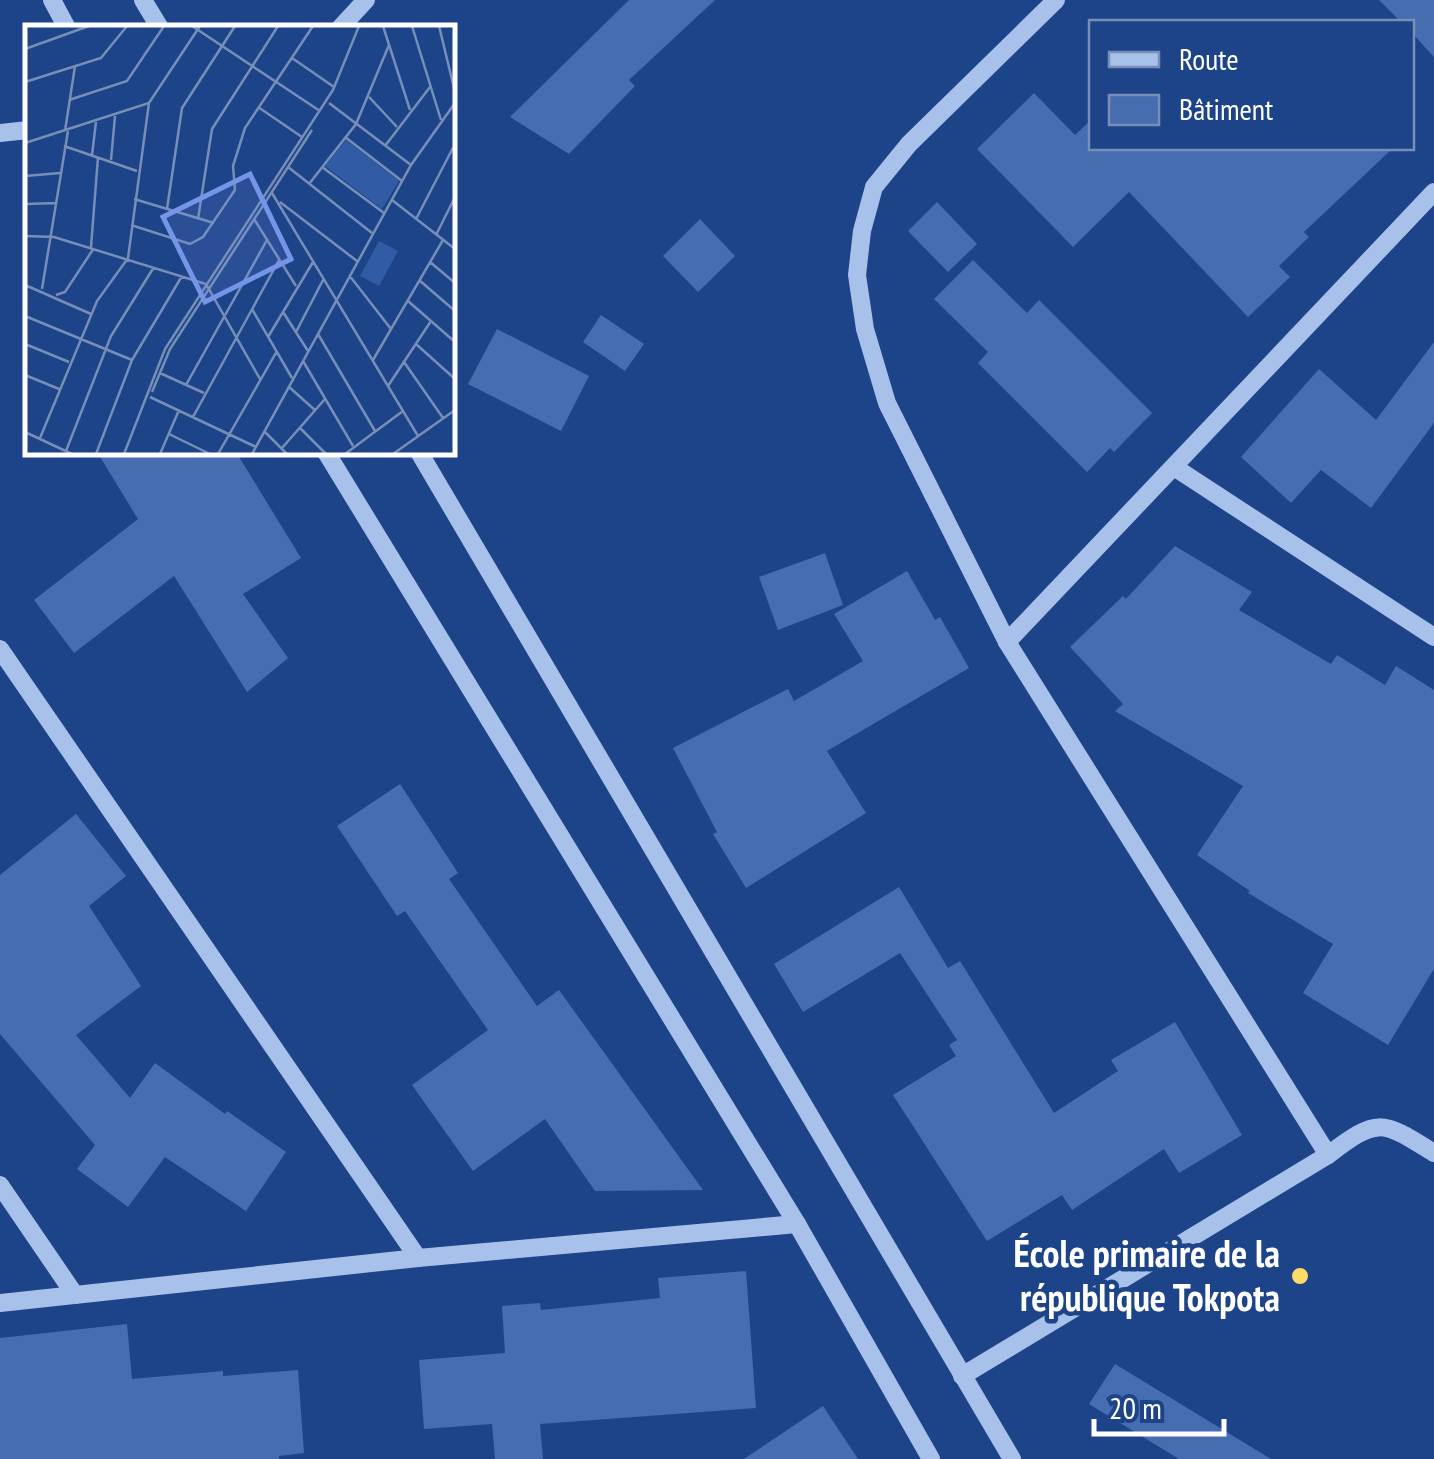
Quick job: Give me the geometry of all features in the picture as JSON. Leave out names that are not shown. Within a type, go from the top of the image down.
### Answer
[{"type":"street","points":[[52,0],[65,25]]},
{"type":"street","points":[[143,0],[158,25]]},
{"type":"street","points":[[343,25],[366,0]]},
{"type":"street","points":[[1056,0],[909,144],[874,187],[862,230],[857,275],[865,328],[887,402],[1007,642],[1328,1155]]},
{"type":"street","points":[[0,133],[25,130]]},
{"type":"street","points":[[1007,642],[1434,192]]},
{"type":"street","points":[[328,455],[797,1224],[931,1459]]},
{"type":"street","points":[[421,455],[1012,1459]]},
{"type":"street","points":[[1174,467],[1434,636]]},
{"type":"street","points":[[0,648],[418,1258]]},
{"type":"street","points":[[962,1376],[1328,1155],[1361,1130],[1384,1126],[1434,1152]]},
{"type":"street","points":[[0,1186],[74,1295]]},
{"type":"street","points":[[0,1303],[418,1258],[797,1224]]},
{"type":"building","points":[[629,0],[715,0],[629,80],[635,86],[569,154],[510,117]]},
{"type":"building","points":[[1379,0],[1434,0],[1434,57],[1414,35],[1414,20],[1399,20]]},
{"type":"building","points":[[1034,93],[1075,135],[1089,122],[1089,150],[1391,150],[1304,232],[1309,237],[1279,266],[1290,277],[1248,317],[1129,192],[1073,247],[977,149]]},
{"type":"building","points":[[937,202],[977,244],[948,272],[908,231]]},
{"type":"building","points":[[700,219],[735,256],[698,292],[663,256]]},
{"type":"building","points":[[973,260],[1027,313],[1039,300],[1152,413],[1114,452],[1110,448],[1087,472],[978,363],[988,352],[934,299]]},
{"type":"building","points":[[601,315],[644,344],[625,371],[583,342]]},
{"type":"building","points":[[497,329],[589,376],[561,431],[468,384]]},
{"type":"building","points":[[1434,342],[1434,423],[1371,508],[1321,470],[1291,503],[1241,457],[1319,369],[1376,420]]},
{"type":"building","points":[[99,455],[238,455],[301,558],[243,594],[288,658],[247,692],[174,576],[74,653],[34,600],[138,519]]},
{"type":"building","points":[[1175,546],[1252,592],[1239,610],[1331,664],[1337,655],[1385,685],[1396,666],[1434,690],[1434,969],[1388,1045],[1303,993],[1333,944],[1248,893],[1197,855],[1243,786],[1115,711],[1123,704],[1070,647],[1123,596],[1126,599]]},
{"type":"building","points":[[825,553],[843,605],[778,630],[759,577]]},
{"type":"building","points":[[907,571],[935,620],[940,617],[969,668],[827,751],[866,813],[746,888],[713,834],[717,832],[673,748],[788,689],[794,701],[863,661],[834,614]]},
{"type":"building","points":[[400,784],[458,873],[449,879],[537,1006],[559,990],[703,1190],[595,1191],[545,1119],[473,1171],[412,1085],[488,1030],[405,911],[397,916],[337,826]]},
{"type":"building","points":[[76,814],[126,876],[89,906],[141,986],[76,1035],[130,1098],[155,1063],[286,1152],[246,1211],[165,1157],[128,1207],[77,1169],[95,1145],[0,1034],[0,875]]},
{"type":"building","points":[[899,887],[948,968],[960,961],[1054,1113],[1118,1071],[1111,1060],[1175,1022],[1242,1135],[1179,1173],[1164,1149],[1072,1210],[1062,1195],[987,1241],[893,1095],[956,1056],[949,1045],[957,1040],[900,953],[803,1012],[774,964]]},
{"type":"building","points":[[746,1271],[756,1408],[540,1424],[543,1459],[495,1459],[492,1424],[424,1429],[419,1360],[505,1353],[502,1306],[540,1303],[541,1310],[660,1298],[658,1278]]},
{"type":"building","points":[[127,1324],[132,1379],[223,1371],[223,1376],[298,1370],[304,1453],[279,1459],[0,1459],[0,1338]]},
{"type":"building","points":[[1115,1364],[1271,1459],[1179,1459],[1089,1404]]},
{"type":"building","points":[[823,1406],[858,1459],[744,1459],[808,1416]]},
{"type":"place","name":"École primaire de la république Tokpota","points":[[1300,1276]]}]
